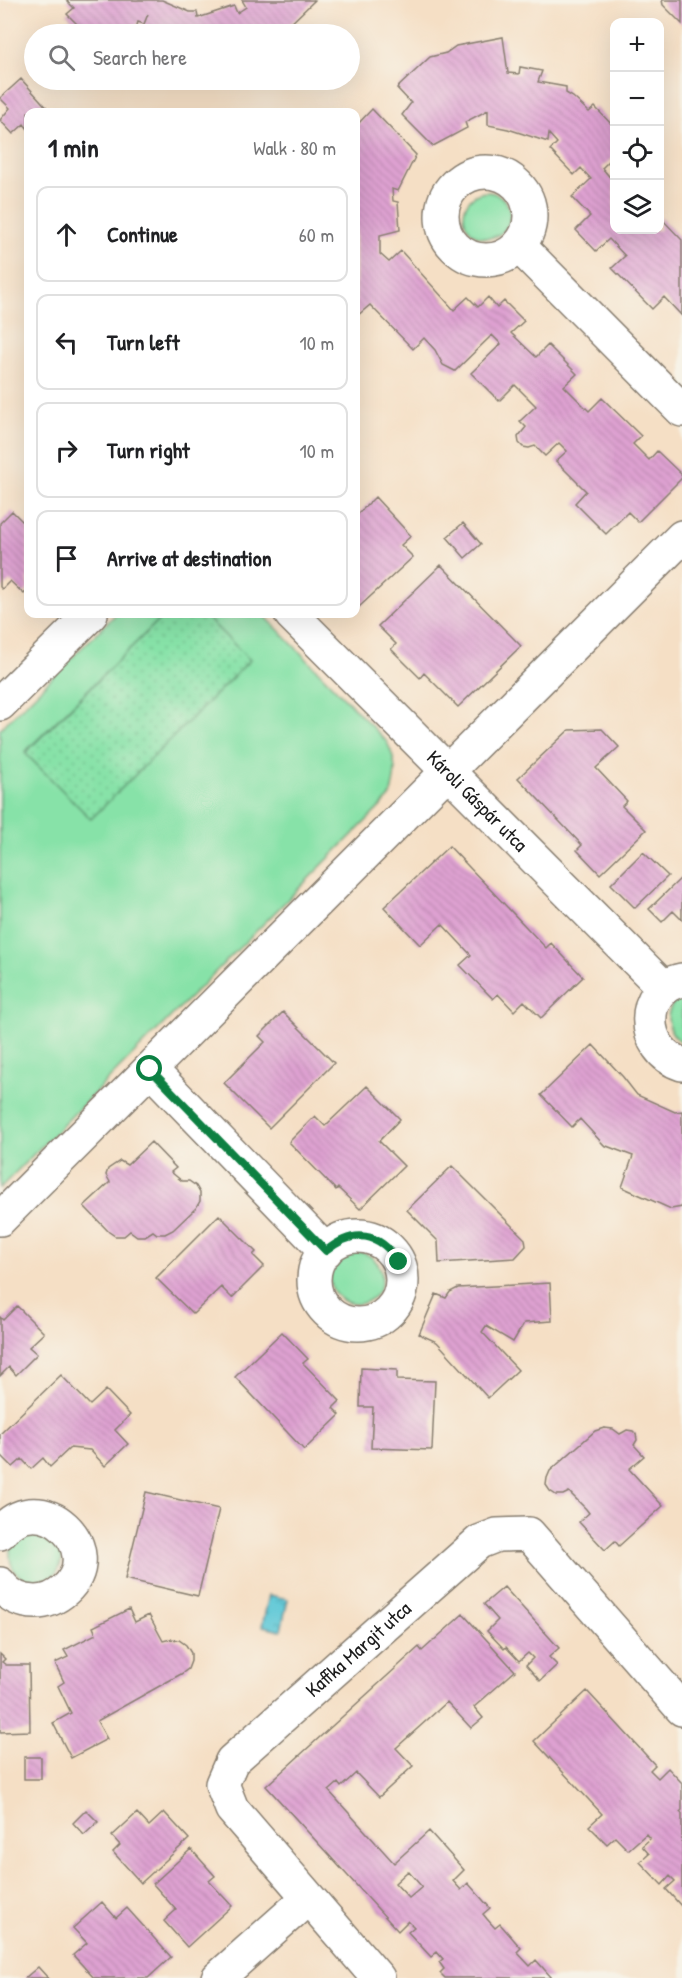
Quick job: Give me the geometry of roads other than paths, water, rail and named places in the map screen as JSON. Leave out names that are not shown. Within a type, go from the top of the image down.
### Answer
[{"type":"street","points":[[519,246],[682,410]]},
{"type":"street","points":[[0,1219],[682,537]]},
{"type":"street","points":[[0,704],[88,618]]},
{"type":"street","name":"Károli Gáspár utca","points":[[295,618],[448,770],[673,984],[655,1000],[650,1013],[650,1027],[653,1041],[662,1052],[673,1061],[682,1064]]},
{"type":"street","points":[[150,1069],[326,1251]]},
{"type":"street","points":[[0,1584],[15,1598],[29,1602],[43,1602],[56,1597],[68,1588],[76,1575],[79,1561],[78,1546],[71,1533],[61,1523],[48,1516],[33,1514],[19,1517],[2,1525]]},
{"type":"street","name":"Kaffka Margit utca","points":[[378,1978],[232,1809],[222,1785],[232,1761],[479,1542],[497,1535],[529,1534],[682,1709]]},
{"type":"street","points":[[218,1978],[308,1898]]},
{"type":"water","points":[[269,1595],[288,1599],[281,1630],[262,1626]]}]
